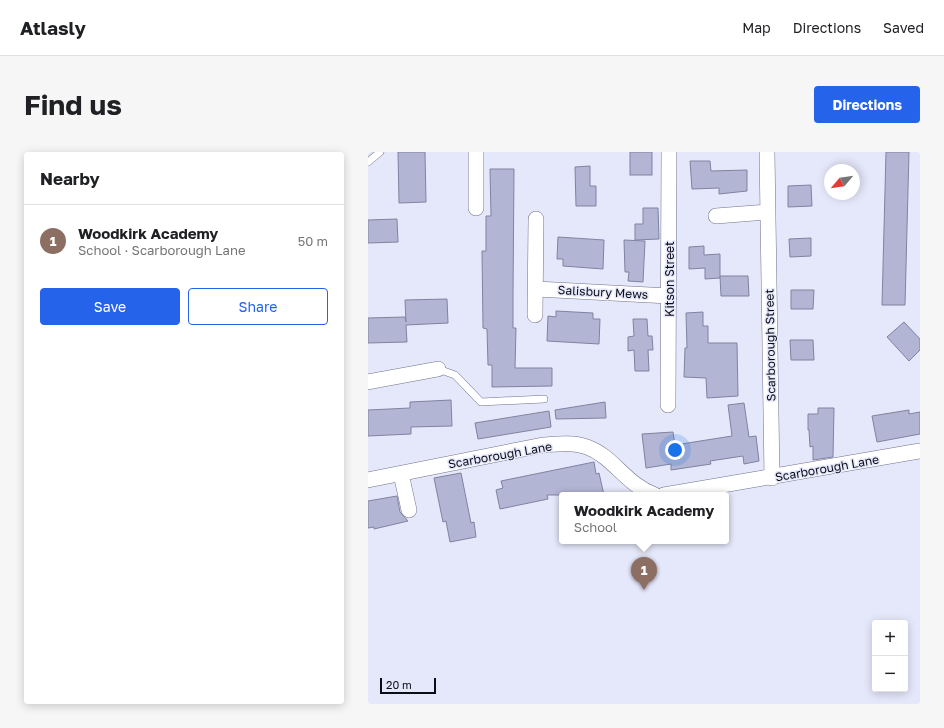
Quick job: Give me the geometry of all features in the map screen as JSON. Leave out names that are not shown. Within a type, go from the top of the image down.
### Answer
[{"type":"street","points":[[476,152],[476,208]]},
{"type":"street","name":"Kitson Street","points":[[668,405],[670,152]]},
{"type":"street","name":"Scarborough Street","points":[[767,152],[772,478]]},
{"type":"street","points":[[716,216],[767,212]]},
{"type":"street","points":[[535,315],[536,219]]},
{"type":"street","name":"Salisbury Mews","points":[[536,288],[669,296]]},
{"type":"street","points":[[368,382],[438,369]]},
{"type":"street","name":"Scarborough Lane","points":[[368,480],[543,445],[565,444],[586,447],[602,455],[628,480],[646,492]]},
{"type":"street","name":"Scarborough Lane","points":[[683,492],[772,478],[920,451]]},
{"type":"street","points":[[401,474],[409,510]]},
{"type":"lane","points":[[368,162],[380,152]]},
{"type":"lane","points":[[438,369],[455,375],[481,402],[544,399]]},
{"type":"building","points":[[398,152],[425,152],[426,202],[399,203]]},
{"type":"building","points":[[630,152],[652,152],[652,175],[630,175]]},
{"type":"building","points":[[886,152],[909,152],[905,305],[882,305]]},
{"type":"building","points":[[690,161],[710,161],[711,171],[747,170],[747,191],[719,194],[719,188],[692,189]]},
{"type":"building","points":[[590,166],[590,186],[596,186],[596,206],[576,206],[575,167]]},
{"type":"building","points":[[490,169],[514,169],[513,328],[516,328],[515,368],[552,368],[552,386],[492,387],[492,365],[488,365],[487,329],[483,328],[482,251],[486,251],[486,216],[491,216]]},
{"type":"building","points":[[811,185],[812,206],[788,207],[788,186]]},
{"type":"building","points":[[643,208],[658,208],[659,239],[635,240],[635,224],[643,224]]},
{"type":"building","points":[[397,219],[398,242],[368,243],[368,220]]},
{"type":"building","points":[[558,237],[604,240],[603,269],[563,266],[563,259],[557,259]]},
{"type":"building","points":[[811,238],[811,256],[790,257],[789,239]]},
{"type":"building","points":[[624,240],[645,241],[643,282],[628,281],[629,272],[625,272]]},
{"type":"building","points":[[704,246],[704,255],[720,254],[720,278],[705,279],[705,268],[689,269],[689,247]]},
{"type":"building","points":[[720,276],[748,276],[749,296],[721,296]]},
{"type":"building","points":[[791,290],[814,290],[813,309],[791,309]]},
{"type":"building","points":[[447,299],[448,323],[406,325],[407,342],[368,343],[368,318],[405,317],[406,322],[405,300]]},
{"type":"building","points":[[556,311],[593,313],[593,319],[600,319],[599,344],[547,341],[548,316],[556,317]]},
{"type":"building","points":[[703,312],[703,326],[708,326],[708,343],[737,343],[738,396],[707,398],[706,378],[684,377],[685,348],[687,348],[686,313]]},
{"type":"building","points":[[633,319],[647,319],[648,336],[652,336],[653,350],[648,350],[649,371],[635,371],[634,350],[628,351],[628,337],[634,336]]},
{"type":"building","points":[[904,322],[920,339],[920,350],[909,361],[887,337]]},
{"type":"building","points":[[790,340],[813,340],[814,360],[791,360]]},
{"type":"building","points":[[451,400],[452,426],[411,427],[411,434],[368,436],[368,410],[410,408],[410,402]]},
{"type":"building","points":[[605,402],[606,418],[556,419],[555,410]]},
{"type":"building","points":[[744,403],[749,437],[756,436],[759,461],[744,464],[743,456],[710,461],[711,464],[671,470],[671,464],[646,468],[642,434],[673,432],[675,445],[732,436],[728,405]]},
{"type":"building","points":[[818,408],[834,408],[833,457],[813,460],[813,446],[810,447],[808,430],[808,414],[818,414]]},
{"type":"building","points":[[909,410],[909,414],[920,412],[920,434],[877,442],[872,416]]},
{"type":"building","points":[[549,411],[551,427],[478,439],[475,423]]},
{"type":"building","points":[[594,462],[596,474],[599,473],[603,492],[559,492],[559,495],[547,495],[548,499],[500,509],[496,490],[503,488],[501,481]]},
{"type":"building","points":[[461,473],[471,523],[474,522],[476,537],[450,542],[446,521],[443,522],[434,478]]},
{"type":"building","points":[[397,496],[400,512],[408,521],[374,529],[374,527],[368,528],[368,501]]},
{"type":"place","name":"Woodkirk Academy","points":[[644,590]]}]
